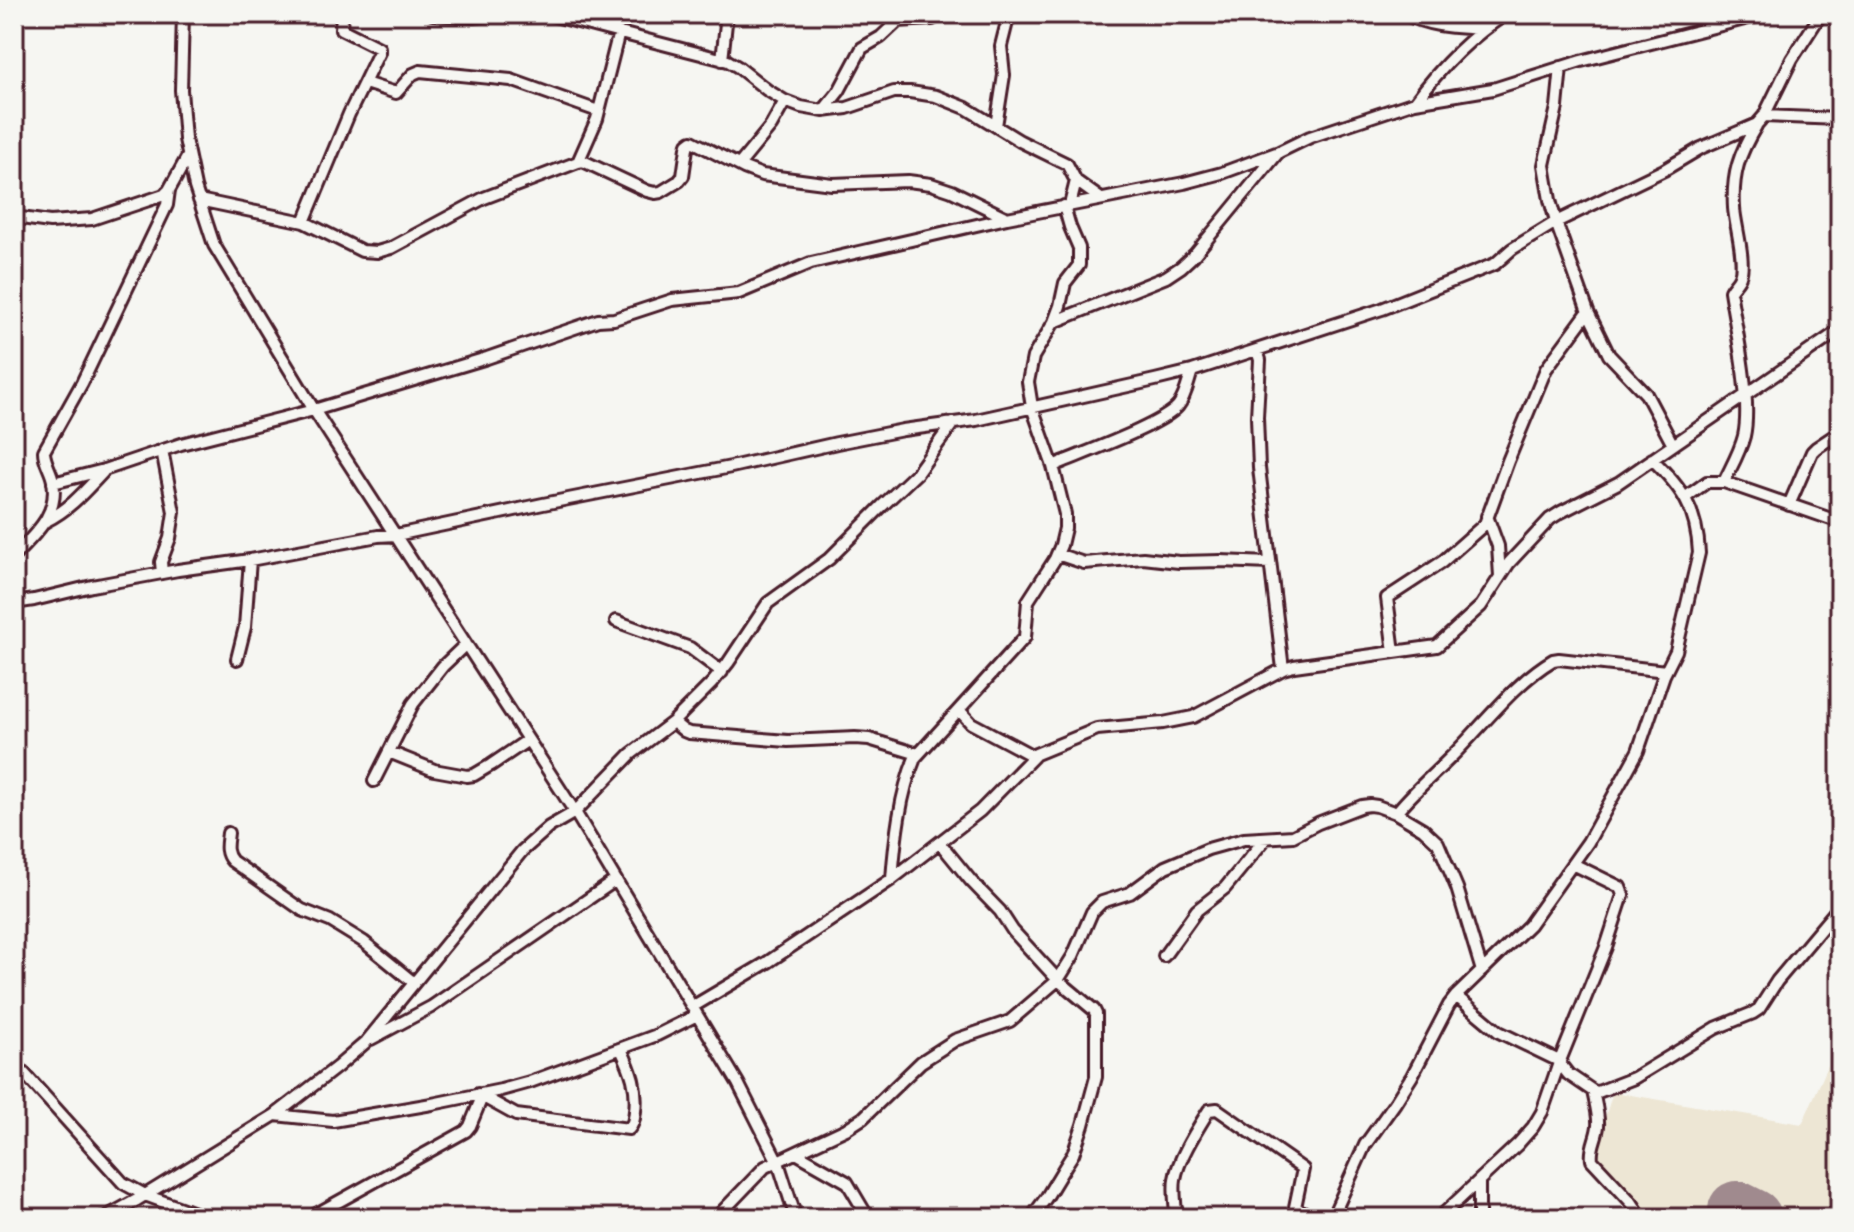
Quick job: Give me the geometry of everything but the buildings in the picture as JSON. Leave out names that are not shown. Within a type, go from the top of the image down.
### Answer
[{"type":"street","points":[[183,14],[181,90],[185,139],[199,200],[214,245],[314,410],[575,812],[695,1011],[738,1083],[778,1162],[796,1218]]},
{"type":"street","points":[[304,222],[379,50],[341,29],[342,14]]},
{"type":"street","points":[[433,14],[473,17],[501,14]]},
{"type":"street","points":[[547,14],[722,60],[738,67],[785,101],[801,107],[823,111],[847,108],[894,92],[936,96],[966,108],[1029,146],[1067,164],[1076,181],[1101,199]]},
{"type":"street","points":[[722,60],[727,14]]},
{"type":"street","points":[[823,111],[839,91],[862,48],[881,37],[898,21],[932,19],[942,14]]},
{"type":"street","points":[[996,126],[1004,75],[1001,46],[1009,14]]},
{"type":"street","points":[[1405,14],[1438,26],[1482,29]]},
{"type":"street","points":[[1415,102],[1442,68],[1482,29],[1506,14]]},
{"type":"street","points":[[53,483],[162,450],[314,410],[487,358],[598,320],[614,319],[672,300],[739,293],[811,263],[1007,218],[1184,183],[1222,173],[1310,137],[1415,102],[1493,89],[1561,67],[1764,14]]},
{"type":"street","points":[[1724,482],[1745,433],[1745,394],[1730,291],[1738,281],[1742,268],[1734,207],[1739,158],[1792,59],[1821,14]]},
{"type":"street","points":[[578,162],[597,119],[619,32]]},
{"type":"street","points":[[1561,67],[1557,107],[1544,165],[1556,222],[1588,312],[1609,355],[1646,394],[1673,445]]},
{"type":"street","points":[[365,83],[393,93],[400,91],[413,74],[420,71],[511,80],[598,111]]},
{"type":"street","points":[[739,165],[771,126],[785,101]]},
{"type":"street","points":[[14,603],[162,573],[396,535],[837,443],[1032,407],[1192,371],[1382,309],[1495,264],[1512,249],[1556,222],[1760,120],[1840,119]]},
{"type":"street","points":[[199,200],[304,222],[351,247],[377,252],[391,248],[484,198],[578,162],[583,161],[647,191],[661,192],[679,181],[685,170],[688,144],[692,141],[762,175],[832,184],[863,181],[931,184],[1007,218]]},
{"type":"street","points":[[1054,322],[1166,277],[1181,267],[1279,152]]},
{"type":"street","points":[[14,217],[50,222],[92,219],[164,195],[188,156]]},
{"type":"street","points":[[892,879],[897,835],[913,763],[1025,637],[1028,601],[1057,554],[1065,528],[1065,514],[1053,466],[1032,407],[1028,382],[1033,357],[1054,322],[1062,290],[1079,265],[1079,248],[1070,227],[1067,206],[1076,181]]},
{"type":"street","points":[[14,556],[45,522],[54,503],[53,483],[44,451],[89,369],[167,205],[169,190]]},
{"type":"street","points":[[1394,652],[1387,598],[1452,555],[1480,529],[1546,369],[1588,312]]},
{"type":"street","points":[[275,1115],[333,1121],[480,1096],[530,1082],[657,1035],[892,879],[980,811],[1042,750],[1097,729],[1193,717],[1294,666],[1437,646],[1481,606],[1516,554],[1550,519],[1609,488],[1840,330]]},
{"type":"street","points":[[1257,350],[1260,360],[1257,403],[1259,468],[1283,669]]},
{"type":"street","points":[[1053,466],[1169,414],[1179,406],[1192,371]]},
{"type":"street","points":[[104,1218],[275,1115],[366,1042],[522,851],[538,836],[575,812],[631,754],[673,722],[722,672],[768,603],[829,559],[917,473],[953,423]]},
{"type":"street","points":[[1789,505],[1812,452],[1840,432]]},
{"type":"street","points":[[162,450],[174,512],[170,538],[161,562],[162,573]]},
{"type":"street","points":[[1332,1218],[1365,1145],[1406,1085],[1449,1005],[1529,925],[1588,842],[1638,751],[1676,651],[1699,553],[1699,540],[1686,497],[1652,459]]},
{"type":"street","points":[[45,522],[72,504],[104,470]]},
{"type":"street","points":[[1686,497],[1707,482],[1724,482],[1831,519]]},
{"type":"street","points":[[1487,516],[1498,546],[1500,577]]},
{"type":"street","points":[[1057,554],[1084,563],[1143,558],[1179,562],[1270,563]]},
{"type":"street","points":[[237,659],[245,627],[250,560]]},
{"type":"street","points":[[616,621],[690,648],[722,672]]},
{"type":"street","points":[[374,781],[421,692],[466,644]]},
{"type":"street","points":[[1396,813],[1411,793],[1549,662],[1559,659],[1666,671]]},
{"type":"street","points":[[959,710],[971,723],[1033,756]]},
{"type":"street","points":[[673,722],[689,733],[788,741],[869,739],[918,754]]},
{"type":"street","points":[[389,752],[434,770],[467,776],[491,765],[528,740]]},
{"type":"street","points":[[716,1218],[765,1167],[863,1118],[909,1072],[955,1040],[1017,1016],[1058,980],[1097,905],[1130,893],[1165,867],[1208,849],[1244,839],[1293,836],[1362,806],[1377,806],[1396,813],[1423,829],[1438,843],[1457,888],[1482,971]]},
{"type":"street","points":[[228,833],[227,850],[232,861],[302,910],[330,921],[364,942],[413,982]]},
{"type":"street","points":[[1164,956],[1197,910],[1225,888],[1266,838]]},
{"type":"street","points":[[940,843],[1000,911],[1013,931],[1058,980],[1096,1014],[1096,1077],[1073,1154],[1031,1218]]},
{"type":"street","points":[[1439,1218],[1533,1127],[1548,1097],[1606,947],[1623,895],[1620,887],[1573,864]]},
{"type":"street","points":[[366,1042],[431,1007],[616,880]]},
{"type":"street","points":[[1456,996],[1499,1032],[1559,1063],[1593,1091],[1606,1090],[1634,1078],[1716,1028],[1759,1009],[1777,981],[1840,906]]},
{"type":"street","points":[[480,1096],[516,1115],[629,1129],[633,1124],[636,1088],[621,1049]]},
{"type":"street","points":[[14,1062],[123,1183],[145,1195],[208,1218]]},
{"type":"street","points":[[1593,1091],[1598,1122],[1590,1155],[1642,1218]]},
{"type":"street","points":[[309,1218],[466,1131],[480,1096]]},
{"type":"street","points":[[1176,1218],[1176,1173],[1195,1131],[1212,1108],[1303,1169],[1295,1207],[1313,1218]]},
{"type":"street","points":[[796,1153],[847,1182],[866,1214],[876,1218]]},
{"type":"street","points":[[1479,1181],[1479,1218]]},
{"type":"shaded area","points":[[1840,915],[1840,990],[1829,930]]},
{"type":"shaded area","points":[[1840,1039],[1840,1218],[1646,1218],[1639,1205],[1593,1156],[1613,1092],[1802,1124]]},
{"type":"runway","points":[[1737,1210],[1753,1218]]}]
